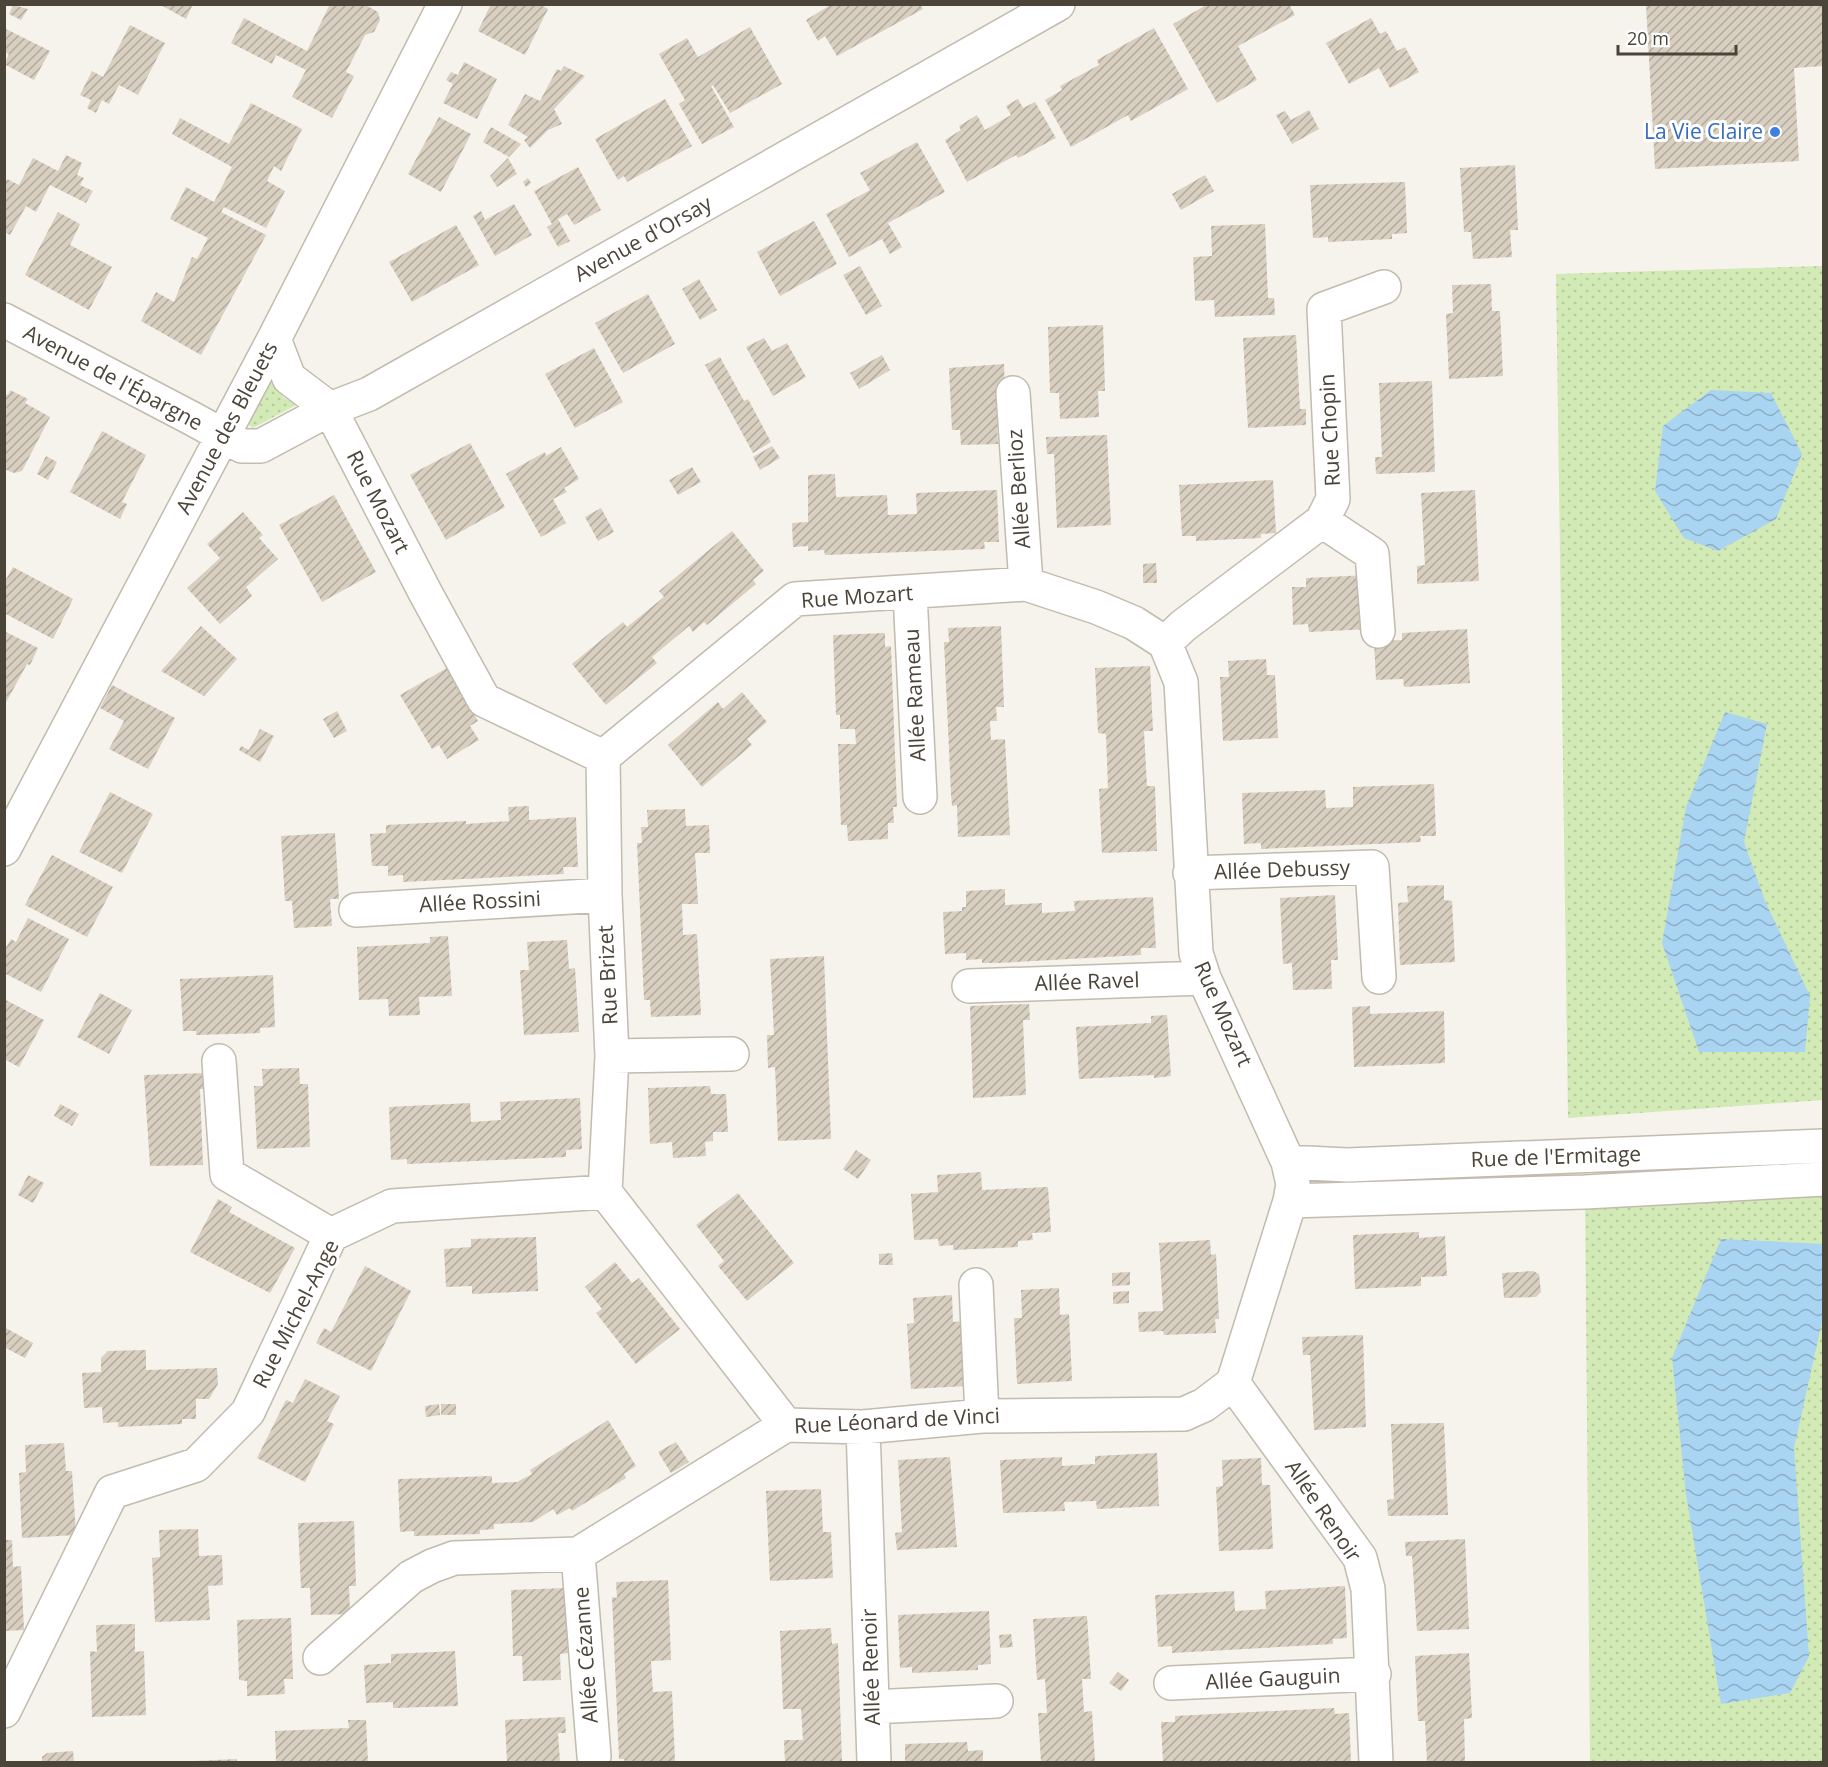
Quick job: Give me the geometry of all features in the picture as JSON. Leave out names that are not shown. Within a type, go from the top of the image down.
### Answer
[{"type":"street","name":"Avenue des Bleuets","points":[[4,849],[274,339],[445,4]]},
{"type":"street","name":"Avenue d'Orsay","points":[[221,437],[242,446],[261,446],[330,409],[369,394],[1058,4]]},
{"type":"street","name":"Rue Chopin","points":[[1322,521],[1333,500],[1324,309],[1384,287]]},
{"type":"street","name":"Avenue de l'Épargne","points":[[4,320],[193,419],[221,437]]},
{"type":"street","name":"Rue Mozart","points":[[274,339],[289,378],[330,409],[484,700],[603,757],[795,599],[910,594],[1026,584],[1096,607],[1134,623],[1165,643],[1181,681],[1196,953],[1204,978],[1288,1162]]},
{"type":"street","name":"Allée Berlioz","points":[[1013,393],[1026,584]]},
{"type":"street","points":[[1165,643],[1183,626],[1322,521],[1372,554],[1378,632]]},
{"type":"street","name":"Allée Rameau","points":[[910,594],[920,797]]},
{"type":"street","name":"Rue Brizet","points":[[603,757],[605,895],[612,1056],[605,1192]]},
{"type":"street","name":"Allée Debussy","points":[[1190,873],[1372,867],[1379,977]]},
{"type":"street","name":"Allée Rossini","points":[[356,909],[605,895]]},
{"type":"street","name":"Allée Ravel","points":[[969,986],[1204,978]]},
{"type":"street","points":[[612,1056],[732,1054]]},
{"type":"street","points":[[219,1061],[227,1174],[332,1235]]},
{"type":"street","name":"Rue de l'Ermitage","points":[[1288,1162],[1347,1165],[1824,1146]]},
{"type":"street","points":[[1233,1383],[1290,1201],[1293,1184],[1288,1162]]},
{"type":"street","name":"Rue de l'Ermitage","points":[[1290,1201],[1585,1192],[1824,1179]]},
{"type":"street","points":[[605,1192],[786,1425]]},
{"type":"street","name":"Rue Michel-Ange","points":[[4,1711],[112,1492],[196,1465],[248,1412],[332,1235],[392,1206],[605,1192]]},
{"type":"street","points":[[976,1285],[982,1416]]},
{"type":"street","name":"Rue Léonard de Vinci","points":[[320,1658],[411,1577],[432,1566],[454,1558],[578,1554],[786,1425],[863,1427],[982,1416],[1184,1414],[1204,1405],[1233,1383]]},
{"type":"street","name":"Allée Renoir","points":[[1233,1383],[1360,1558],[1368,1589],[1374,1674],[1376,1762]]},
{"type":"street","name":"Allée Renoir","points":[[863,1427],[874,1762]]},
{"type":"street","name":"Allée Cézanne","points":[[578,1554],[594,1756]]},
{"type":"street","name":"Allée Gauguin","points":[[1172,1683],[1374,1674]]},
{"type":"street","points":[[872,1707],[996,1701]]},
{"type":"green space","points":[[1823,266],[1823,1100],[1568,1118],[1556,274]]},
{"type":"green space","points":[[269,379],[284,398],[298,404],[253,428],[246,423]]},
{"type":"green space","points":[[1823,1191],[1823,1762],[1590,1762],[1585,1192]]},
{"type":"water","points":[[1711,390],[1771,393],[1802,454],[1776,519],[1718,551],[1684,538],[1655,491],[1663,426]]},
{"type":"water","points":[[1725,712],[1767,724],[1744,842],[1765,901],[1810,996],[1805,1052],[1699,1052],[1662,943],[1686,807]]},
{"type":"water","points":[[1721,1239],[1824,1244],[1823,1317],[1794,1448],[1809,1656],[1790,1693],[1721,1704],[1686,1494],[1672,1358]]},
{"type":"building","points":[[159,4],[193,4],[186,19]]},
{"type":"building","points":[[330,4],[364,4],[378,12],[380,20],[374,32],[365,35],[346,72],[354,76],[332,118],[292,97],[306,70],[276,55],[272,64],[231,43],[244,18],[307,51]]},
{"type":"building","points":[[491,4],[539,4],[548,9],[525,55],[478,31]]},
{"type":"building","points":[[832,4],[920,4],[923,9],[837,56],[825,36],[818,41],[806,20]]},
{"type":"building","points":[[1208,4],[1289,4],[1295,15],[1238,46],[1257,80],[1217,103],[1173,24]]},
{"type":"building","points":[[1646,4],[1824,4],[1824,66],[1794,68],[1799,161],[1655,169]]},
{"type":"building","points":[[13,5],[28,9],[21,20],[9,14]]},
{"type":"building","points":[[1371,18],[1380,34],[1386,31],[1397,51],[1405,47],[1419,72],[1390,88],[1379,68],[1349,84],[1326,43]]},
{"type":"building","points":[[130,25],[165,43],[138,95],[119,85],[109,104],[102,100],[96,113],[87,108],[91,100],[80,95],[92,71],[103,77]]},
{"type":"building","points":[[750,27],[782,84],[730,113],[713,85],[711,86],[734,127],[702,144],[679,104],[685,100],[659,54],[687,38],[698,57]]},
{"type":"building","points":[[4,28],[50,51],[34,80],[4,64],[9,54],[4,52]]},
{"type":"building","points":[[1154,28],[1188,89],[1131,121],[1128,115],[1071,147],[1045,100],[1062,90],[1060,86],[1099,65],[1097,60]]},
{"type":"building","points":[[464,62],[497,79],[477,119],[443,103],[453,84],[446,80],[451,72],[458,75]]},
{"type":"building","points":[[564,66],[585,76],[554,109],[562,124],[548,130],[530,148],[524,140],[528,137],[508,125],[525,94],[540,101],[557,69],[561,71]]},
{"type":"building","points":[[665,99],[692,146],[627,182],[624,176],[618,180],[595,139]]},
{"type":"building","points":[[1018,99],[1023,108],[1035,102],[1056,138],[1018,158],[1016,155],[967,182],[945,140],[961,130],[959,126],[977,115],[985,130],[1011,115],[1006,106]]},
{"type":"building","points":[[251,103],[302,129],[281,171],[274,166],[267,181],[285,191],[266,228],[224,207],[221,212],[266,235],[201,355],[141,321],[156,292],[174,302],[192,257],[197,259],[208,238],[170,219],[186,187],[214,202],[232,167],[172,134],[180,118],[229,144]]},
{"type":"building","points":[[1309,110],[1319,129],[1292,144],[1276,115],[1285,111],[1291,120]]},
{"type":"building","points":[[439,117],[471,134],[441,192],[408,174]]},
{"type":"building","points":[[491,127],[521,144],[509,157],[483,142]]},
{"type":"building","points":[[917,142],[945,192],[888,223],[902,247],[890,254],[882,239],[849,257],[826,214],[870,190],[860,173]]},
{"type":"building","points":[[66,155],[82,163],[77,175],[84,178],[80,185],[93,191],[86,203],[50,185],[36,212],[26,206],[10,235],[4,232],[4,185],[7,179],[19,185],[33,158],[58,171]]},
{"type":"building","points":[[508,158],[517,174],[497,187],[490,176]]},
{"type":"building","points":[[1515,165],[1518,230],[1510,230],[1512,257],[1473,259],[1471,232],[1464,232],[1460,168]]},
{"type":"building","points":[[578,167],[601,210],[574,225],[567,214],[558,219],[570,241],[558,247],[547,227],[552,224],[534,191]]},
{"type":"building","points":[[1205,175],[1214,191],[1181,210],[1172,194]]},
{"type":"building","points":[[528,178],[531,183],[526,187],[523,182]]},
{"type":"building","points":[[1405,182],[1407,233],[1392,234],[1392,239],[1328,242],[1328,237],[1313,238],[1310,185]]},
{"type":"building","points":[[514,204],[532,235],[495,256],[473,216],[481,211],[485,220]]},
{"type":"building","points":[[58,212],[80,224],[70,245],[112,267],[89,310],[25,275]]},
{"type":"building","points":[[814,221],[837,264],[780,296],[757,252]]},
{"type":"building","points":[[1265,224],[1268,298],[1274,298],[1275,315],[1215,317],[1214,300],[1195,301],[1193,257],[1212,256],[1211,226]]},
{"type":"building","points":[[456,225],[479,265],[412,302],[389,262]]},
{"type":"building","points":[[860,266],[882,306],[866,315],[843,275]]},
{"type":"building","points":[[699,279],[717,310],[700,320],[682,289]]},
{"type":"building","points":[[1491,284],[1492,311],[1500,311],[1503,376],[1449,379],[1446,314],[1453,313],[1452,285]]},
{"type":"building","points":[[648,294],[675,344],[623,373],[595,323]]},
{"type":"building","points":[[1103,325],[1105,391],[1098,391],[1099,417],[1060,419],[1059,393],[1050,393],[1048,327]]},
{"type":"building","points":[[1296,335],[1300,409],[1306,409],[1306,425],[1248,428],[1243,338]]},
{"type":"building","points":[[764,338],[772,351],[787,343],[806,377],[773,396],[746,347]]},
{"type":"building","points":[[594,348],[623,402],[575,428],[545,374]]},
{"type":"building","points":[[882,355],[890,370],[859,389],[850,373]]},
{"type":"building","points":[[720,357],[744,401],[748,399],[771,442],[753,453],[705,365]]},
{"type":"building","points":[[1004,364],[1006,427],[997,428],[998,444],[961,445],[960,430],[952,430],[949,368]]},
{"type":"building","points":[[1432,381],[1435,472],[1376,474],[1375,457],[1382,457],[1379,383]]},
{"type":"building","points":[[10,390],[28,399],[25,403],[50,417],[22,471],[14,473],[4,469],[4,393],[8,395]]},
{"type":"building","points":[[102,431],[146,455],[122,502],[127,504],[120,519],[70,492]]},
{"type":"building","points":[[1107,435],[1111,525],[1057,528],[1054,454],[1047,454],[1046,437]]},
{"type":"building","points":[[470,443],[505,507],[446,540],[410,475]]},
{"type":"building","points":[[772,446],[780,458],[760,470],[753,457]]},
{"type":"building","points":[[561,447],[579,479],[564,488],[567,492],[553,499],[566,523],[541,537],[506,474],[545,452],[546,456]]},
{"type":"building","points":[[46,456],[57,462],[48,480],[37,474]]},
{"type":"building","points":[[692,467],[701,482],[678,495],[669,480]]},
{"type":"building","points":[[835,474],[836,497],[887,495],[888,515],[917,514],[916,493],[997,490],[999,542],[984,542],[985,549],[825,555],[824,550],[808,551],[808,546],[793,547],[792,523],[808,522],[808,475]]},
{"type":"building","points":[[1273,480],[1276,533],[1261,534],[1261,538],[1196,541],[1196,536],[1182,536],[1179,485]]},
{"type":"building","points":[[1475,490],[1479,581],[1417,584],[1417,566],[1425,565],[1421,493]]},
{"type":"building","points":[[334,495],[376,572],[322,602],[279,525]]},
{"type":"building","points":[[601,508],[614,532],[598,541],[585,517]]},
{"type":"building","points":[[243,512],[263,535],[259,538],[278,559],[246,587],[252,596],[220,624],[187,588],[220,558],[207,544]]},
{"type":"building","points":[[732,531],[764,571],[753,580],[756,584],[707,625],[704,622],[693,632],[689,626],[652,657],[657,663],[606,705],[572,664],[623,622],[627,627],[664,597],[659,591]]},
{"type":"building","points":[[1156,563],[1157,583],[1143,583],[1143,564]]},
{"type":"building","points":[[13,567],[73,599],[53,639],[4,613],[4,583]]},
{"type":"building","points":[[1369,575],[1372,629],[1309,632],[1308,624],[1293,625],[1292,587],[1306,587],[1306,578]]},
{"type":"building","points":[[201,626],[237,659],[204,696],[161,671]]},
{"type":"building","points":[[1001,626],[1004,707],[996,707],[997,721],[990,721],[991,740],[1005,739],[1010,835],[958,837],[957,805],[952,806],[951,793],[944,642],[949,642],[948,628]]},
{"type":"building","points":[[1467,629],[1470,683],[1404,687],[1403,679],[1376,680],[1374,641],[1402,640],[1402,633]]},
{"type":"building","points":[[4,631],[38,648],[4,706]]},
{"type":"building","points":[[885,633],[885,647],[891,646],[897,807],[893,807],[894,823],[888,823],[888,839],[848,841],[847,825],[841,825],[838,744],[856,744],[855,729],[840,729],[840,715],[836,715],[833,635]]},
{"type":"building","points":[[1266,659],[1267,675],[1275,675],[1278,738],[1223,741],[1220,677],[1229,677],[1228,661]]},
{"type":"building","points":[[1150,666],[1153,731],[1144,731],[1147,786],[1155,786],[1157,851],[1102,853],[1099,789],[1108,788],[1106,734],[1098,733],[1095,668]]},
{"type":"building","points":[[447,668],[478,721],[470,726],[479,740],[447,759],[439,745],[432,749],[400,695]]},
{"type":"building","points":[[112,685],[175,718],[148,769],[109,749],[124,721],[100,708]]},
{"type":"building","points":[[742,692],[767,722],[747,739],[752,745],[702,787],[668,745],[718,702],[723,709]]},
{"type":"building","points":[[337,711],[347,731],[334,738],[323,719]]},
{"type":"building","points":[[260,729],[274,736],[260,762],[239,750],[241,746],[249,750]]},
{"type":"building","points":[[1434,784],[1436,836],[1420,836],[1421,842],[1261,849],[1261,843],[1244,844],[1242,793],[1325,790],[1326,808],[1353,807],[1353,787]]},
{"type":"building","points":[[110,792],[153,814],[122,873],[79,852]]},
{"type":"building","points":[[529,806],[529,820],[576,817],[578,867],[563,867],[564,874],[403,882],[403,875],[388,876],[388,866],[372,866],[370,834],[386,833],[386,825],[509,821],[508,807]]},
{"type":"building","points":[[685,809],[686,826],[709,825],[710,853],[695,853],[698,904],[682,904],[683,935],[697,934],[701,1015],[651,1017],[650,1000],[644,1000],[637,843],[642,843],[641,827],[648,827],[647,810]]},
{"type":"building","points":[[335,833],[339,899],[330,899],[332,926],[294,928],[292,901],[285,901],[281,836]]},
{"type":"building","points":[[52,855],[113,887],[87,937],[25,905]]},
{"type":"building","points":[[1444,885],[1444,900],[1452,901],[1455,962],[1400,965],[1398,903],[1408,902],[1407,886]]},
{"type":"building","points":[[1005,889],[1005,905],[1042,903],[1042,913],[1075,911],[1074,901],[1153,897],[1156,948],[1141,948],[1141,955],[998,963],[982,963],[982,959],[966,960],[966,953],[945,954],[943,912],[962,911],[962,907],[966,907],[966,891]]},
{"type":"building","points":[[1335,895],[1338,960],[1331,960],[1332,989],[1293,990],[1292,963],[1283,964],[1280,898]]},
{"type":"building","points":[[28,918],[69,939],[41,992],[4,973],[4,951],[11,939],[16,942]]},
{"type":"building","points":[[448,936],[452,996],[419,997],[420,1015],[389,1016],[388,999],[359,1000],[357,947],[430,943],[430,937]]},
{"type":"building","points":[[567,940],[569,969],[575,968],[579,1032],[524,1035],[520,970],[529,970],[527,942]]},
{"type":"building","points":[[824,956],[831,1139],[778,1141],[775,1067],[768,1068],[767,1035],[774,1035],[770,959]]},
{"type":"building","points":[[273,975],[275,1027],[260,1028],[260,1033],[196,1035],[196,1031],[183,1031],[180,979]]},
{"type":"building","points":[[100,993],[132,1010],[109,1054],[77,1037]]},
{"type":"building","points":[[4,999],[44,1020],[19,1067],[4,1059]]},
{"type":"building","points":[[1029,1004],[1030,1020],[1023,1020],[1026,1095],[973,1098],[970,1006]]},
{"type":"building","points":[[1370,1006],[1370,1014],[1444,1011],[1445,1063],[1354,1067],[1352,1007]]},
{"type":"building","points":[[1167,1015],[1171,1076],[1079,1079],[1076,1027],[1151,1023],[1151,1016]]},
{"type":"building","points":[[299,1068],[300,1084],[308,1084],[310,1147],[257,1149],[254,1086],[263,1086],[262,1069]]},
{"type":"building","points":[[206,1073],[207,1089],[200,1089],[203,1165],[150,1166],[144,1075]]},
{"type":"building","points":[[710,1086],[711,1094],[726,1094],[728,1132],[713,1132],[713,1141],[705,1142],[706,1156],[673,1158],[672,1142],[650,1144],[648,1088]]},
{"type":"building","points":[[580,1098],[582,1149],[566,1150],[566,1157],[407,1164],[407,1159],[391,1160],[389,1107],[470,1103],[471,1122],[501,1120],[500,1102]]},
{"type":"building","points":[[60,1104],[79,1114],[72,1126],[54,1116]]},
{"type":"building","points":[[856,1150],[871,1160],[858,1179],[843,1169]]},
{"type":"building","points":[[981,1172],[982,1190],[1048,1187],[1051,1232],[1032,1233],[1033,1240],[1018,1241],[1018,1247],[953,1250],[953,1245],[939,1246],[938,1239],[914,1240],[911,1194],[938,1192],[937,1175]]},
{"type":"building","points":[[28,1175],[44,1183],[33,1203],[18,1195]]},
{"type":"building","points":[[738,1193],[794,1263],[747,1301],[718,1266],[724,1261],[696,1225]]},
{"type":"building","points":[[218,1199],[232,1207],[229,1212],[295,1248],[270,1293],[190,1252]]},
{"type":"building","points":[[1419,1232],[1419,1238],[1445,1236],[1447,1276],[1421,1277],[1421,1286],[1355,1289],[1353,1235]]},
{"type":"building","points":[[536,1237],[538,1291],[472,1294],[472,1286],[446,1287],[444,1249],[471,1247],[471,1239]]},
{"type":"building","points":[[1210,1240],[1211,1255],[1216,1254],[1219,1319],[1215,1319],[1216,1333],[1164,1335],[1163,1331],[1139,1332],[1138,1312],[1163,1311],[1159,1243]]},
{"type":"building","points":[[892,1253],[893,1265],[879,1265],[879,1254]]},
{"type":"building","points":[[615,1262],[632,1283],[639,1278],[680,1329],[636,1364],[596,1313],[602,1309],[585,1287]]},
{"type":"building","points":[[365,1266],[411,1291],[371,1371],[316,1343],[324,1328],[331,1332]]},
{"type":"building","points":[[1533,1271],[1539,1274],[1541,1292],[1536,1297],[1504,1298],[1502,1273]]},
{"type":"building","points":[[1130,1272],[1130,1285],[1112,1286],[1112,1273]]},
{"type":"building","points":[[1059,1288],[1060,1315],[1069,1314],[1072,1381],[1017,1384],[1014,1318],[1022,1318],[1021,1290]]},
{"type":"building","points":[[1129,1291],[1129,1303],[1113,1304],[1113,1292]]},
{"type":"building","points":[[952,1295],[953,1322],[963,1321],[967,1386],[911,1389],[907,1324],[914,1323],[913,1298]]},
{"type":"building","points":[[4,1327],[33,1343],[25,1358],[4,1347]]},
{"type":"building","points":[[1363,1335],[1366,1427],[1314,1430],[1310,1355],[1303,1355],[1302,1337]]},
{"type":"building","points":[[146,1350],[146,1370],[217,1368],[218,1384],[209,1399],[196,1399],[196,1419],[182,1419],[182,1424],[118,1427],[118,1422],[103,1423],[102,1407],[84,1408],[82,1373],[101,1372],[101,1358],[108,1351]]},
{"type":"building","points":[[305,1379],[340,1396],[327,1421],[334,1424],[305,1482],[257,1458],[286,1400],[293,1403]]},
{"type":"building","points":[[439,1404],[440,1415],[426,1417],[425,1406]]},
{"type":"building","points":[[441,1404],[456,1404],[456,1415],[441,1415]]},
{"type":"building","points":[[608,1420],[636,1466],[624,1474],[626,1478],[572,1511],[570,1508],[557,1515],[553,1509],[533,1522],[494,1524],[494,1529],[480,1530],[480,1534],[414,1536],[414,1531],[400,1532],[398,1479],[492,1476],[492,1483],[517,1482],[532,1474],[530,1470]]},
{"type":"building","points":[[1444,1423],[1448,1515],[1388,1516],[1387,1500],[1394,1499],[1391,1424]]},
{"type":"building","points":[[676,1442],[689,1462],[671,1473],[658,1452]]},
{"type":"building","points":[[64,1443],[66,1471],[72,1471],[76,1535],[22,1538],[19,1473],[26,1472],[25,1445]]},
{"type":"building","points":[[1157,1453],[1159,1506],[1097,1509],[1096,1501],[1064,1502],[1065,1511],[1003,1513],[1000,1460],[1062,1457],[1062,1466],[1095,1464],[1095,1456]]},
{"type":"building","points":[[950,1457],[957,1547],[897,1550],[895,1533],[902,1532],[898,1460]]},
{"type":"building","points":[[1261,1458],[1262,1485],[1270,1485],[1273,1549],[1219,1551],[1216,1487],[1223,1486],[1222,1460]]},
{"type":"building","points":[[821,1489],[823,1532],[831,1532],[833,1578],[770,1581],[766,1491]]},
{"type":"building","points":[[354,1521],[356,1586],[349,1586],[350,1614],[311,1615],[310,1588],[301,1588],[298,1523]]},
{"type":"building","points":[[198,1529],[199,1556],[222,1555],[223,1585],[208,1586],[210,1620],[155,1622],[152,1558],[160,1557],[159,1530]]},
{"type":"building","points":[[1465,1539],[1469,1629],[1417,1631],[1412,1556],[1406,1556],[1405,1542]]},
{"type":"building","points":[[4,1540],[12,1540],[13,1567],[21,1566],[24,1630],[4,1631]]},
{"type":"building","points":[[668,1580],[671,1660],[651,1661],[653,1692],[672,1691],[675,1762],[625,1762],[624,1759],[619,1759],[612,1597],[617,1598],[616,1582]]},
{"type":"building","points":[[1345,1586],[1347,1638],[1333,1639],[1333,1644],[1172,1653],[1172,1646],[1158,1647],[1155,1595],[1234,1591],[1235,1611],[1266,1609],[1265,1591]]},
{"type":"building","points":[[565,1588],[568,1653],[560,1654],[561,1680],[523,1681],[522,1656],[513,1656],[511,1590]]},
{"type":"building","points":[[989,1611],[991,1664],[978,1665],[978,1670],[912,1673],[912,1667],[900,1668],[898,1615]]},
{"type":"building","points":[[1087,1616],[1091,1679],[1082,1679],[1084,1712],[1092,1711],[1095,1762],[1041,1762],[1038,1713],[1047,1713],[1045,1679],[1037,1680],[1033,1619]]},
{"type":"building","points":[[291,1618],[293,1679],[284,1679],[285,1694],[247,1696],[247,1681],[239,1680],[237,1620]]},
{"type":"building","points":[[135,1624],[135,1652],[144,1651],[146,1715],[92,1717],[90,1651],[97,1652],[96,1625]]},
{"type":"building","points":[[831,1628],[832,1644],[838,1643],[842,1762],[785,1762],[784,1740],[803,1740],[801,1709],[783,1709],[780,1631]]},
{"type":"building","points":[[1011,1634],[1013,1647],[1000,1648],[999,1635]]},
{"type":"building","points":[[455,1651],[458,1706],[393,1708],[393,1702],[366,1703],[364,1665],[391,1663],[391,1654]]},
{"type":"building","points":[[1469,1653],[1472,1718],[1464,1719],[1465,1762],[1427,1762],[1425,1721],[1418,1721],[1415,1656]]},
{"type":"building","points":[[1118,1672],[1129,1680],[1121,1691],[1109,1683]]},
{"type":"building","points":[[1334,1708],[1335,1714],[1349,1713],[1351,1762],[1163,1762],[1161,1722],[1175,1722],[1175,1716]]},
{"type":"building","points":[[565,1717],[566,1733],[558,1733],[560,1762],[507,1762],[505,1720]]},
{"type":"building","points":[[348,1720],[366,1720],[368,1762],[276,1762],[275,1731],[349,1728]]},
{"type":"building","points":[[967,1742],[968,1751],[983,1750],[983,1762],[905,1762],[905,1744]]},
{"type":"building","points":[[73,1751],[74,1762],[42,1762],[42,1757],[47,1753]]},
{"type":"building","points":[[237,1759],[237,1762],[194,1762],[194,1761]]},
{"type":"place","name":"La Vie Claire","points":[[1775,132]]}]
